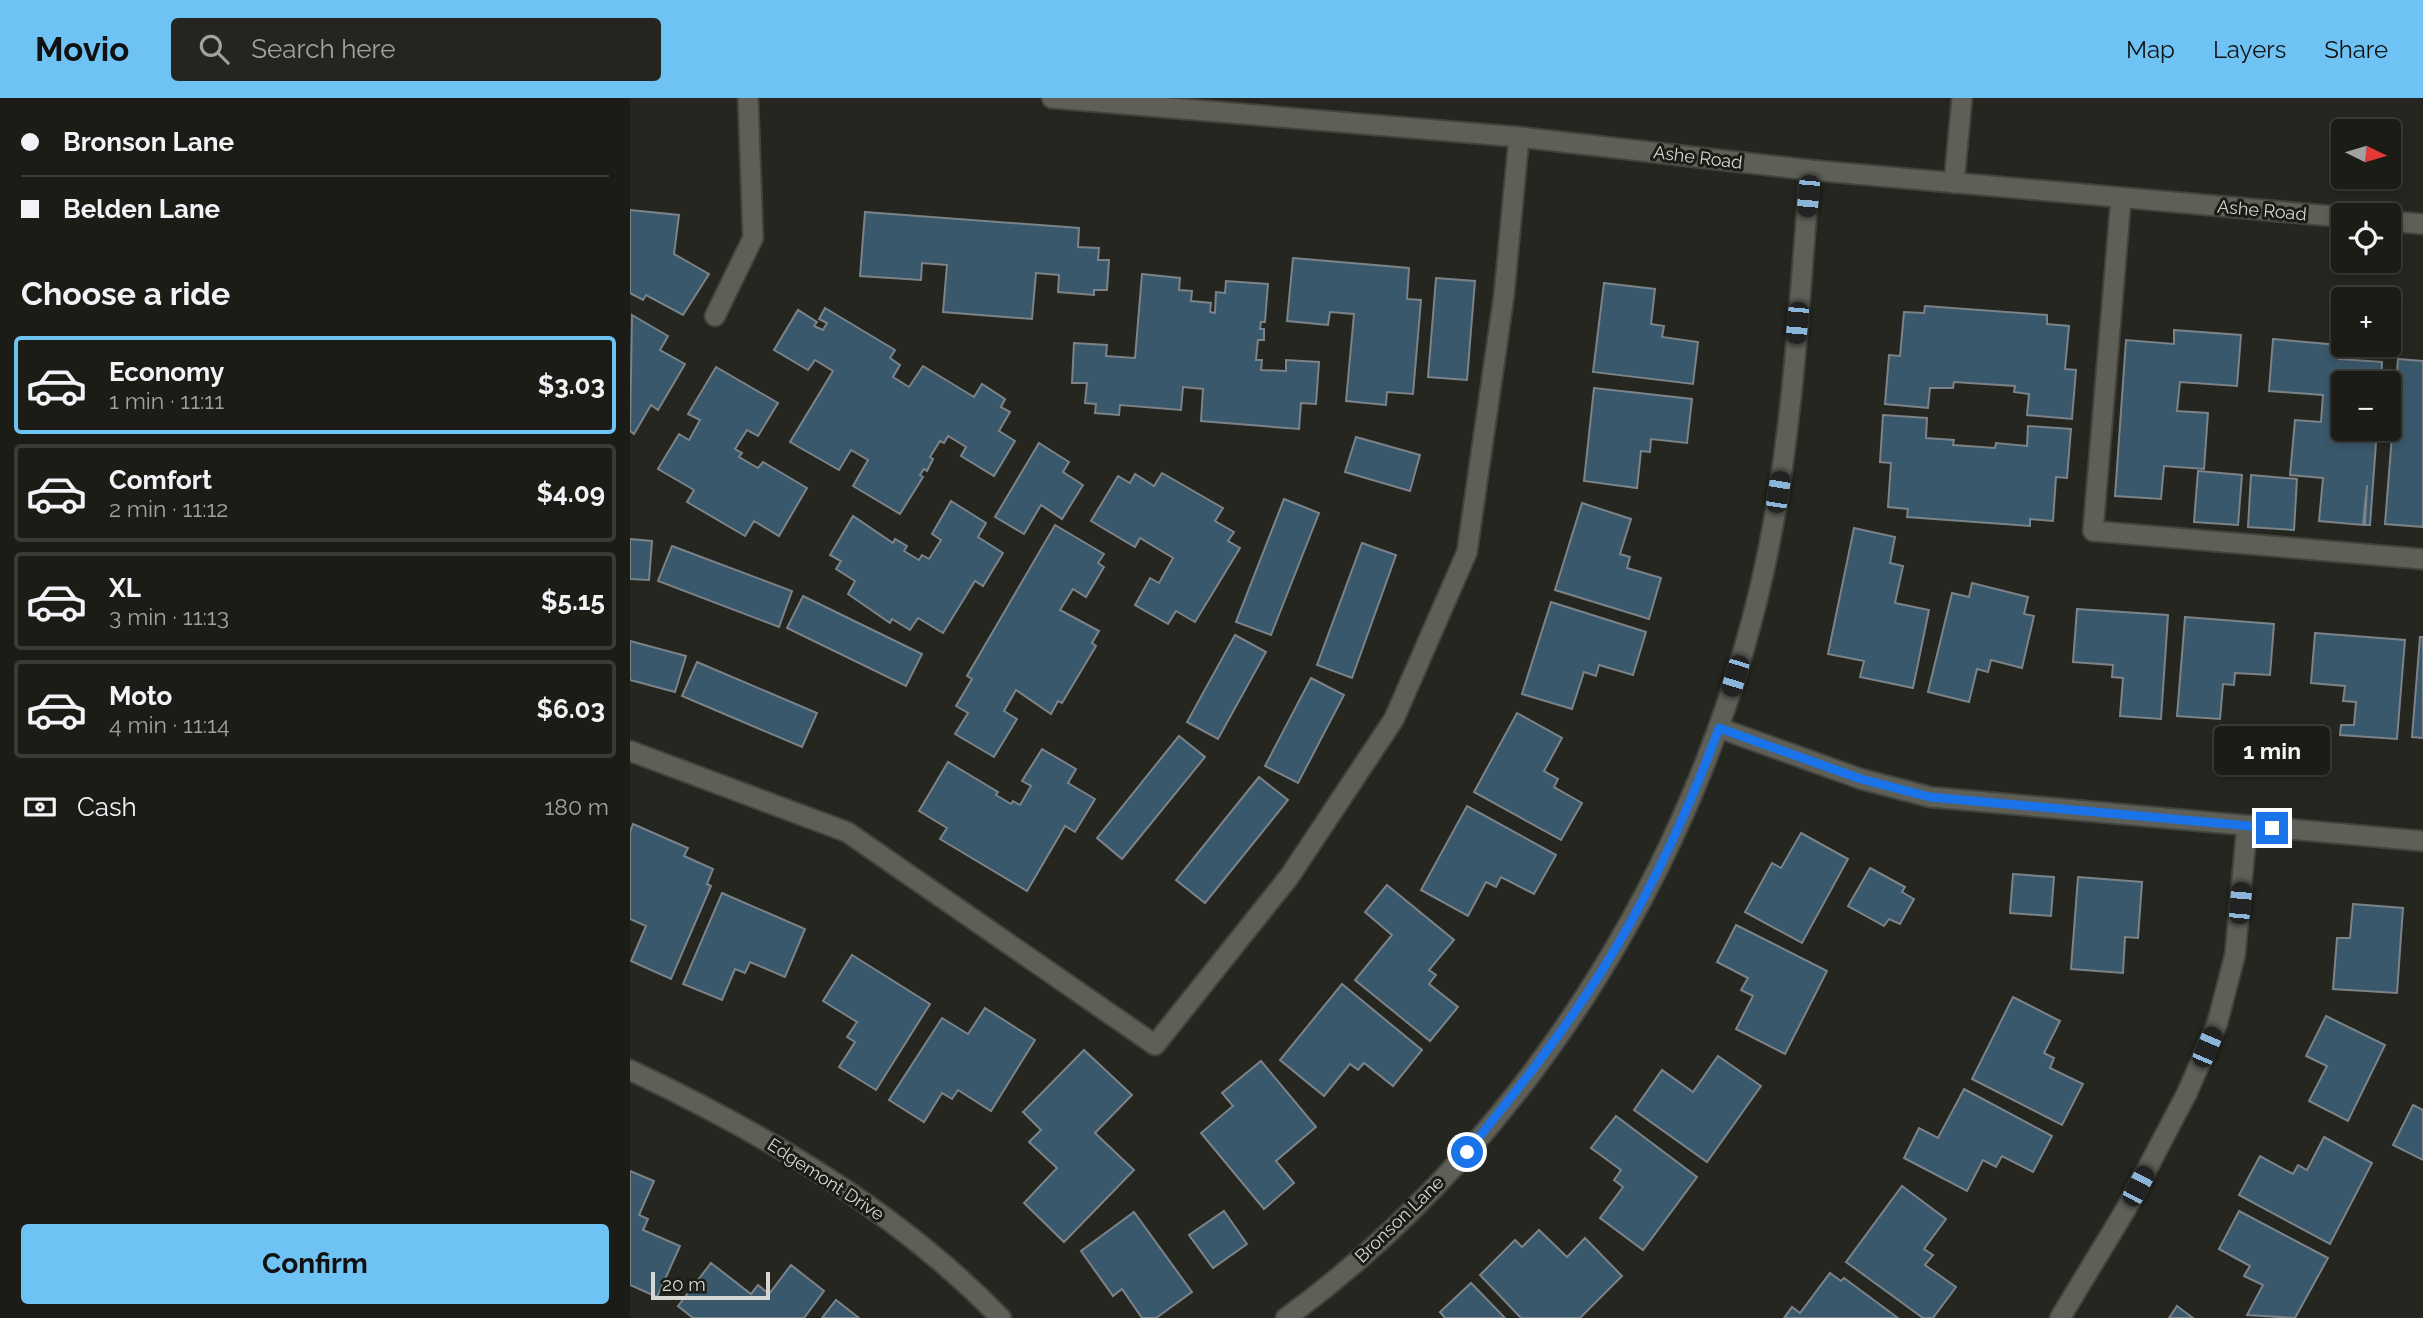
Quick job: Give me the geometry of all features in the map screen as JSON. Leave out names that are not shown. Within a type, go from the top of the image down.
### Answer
[{"type":"street","points":[[715,316],[753,238],[748,98]]},
{"type":"street","name":"Ashe Road","points":[[1052,98],[1519,137],[1810,170],[2331,216]]},
{"type":"street","points":[[1954,183],[1962,98]]},
{"type":"street","points":[[630,751],[847,832],[1155,1045],[1289,877],[1394,719],[1467,552],[1504,295],[1519,137]]},
{"type":"street","name":"Bronson Lane","points":[[1286,1318],[1388,1233],[1467,1152],[1538,1064],[1602,971],[1656,873],[1719,728],[1751,625],[1771,537],[1788,425],[1810,170]]},
{"type":"street","points":[[2121,198],[2093,531],[2423,559]]},
{"type":"street","points":[[2401,222],[2423,224]]},
{"type":"street","points":[[1719,728],[1861,779],[1930,797],[2423,841]]},
{"type":"street","points":[[2060,1318],[2126,1209],[2187,1093],[2217,1024],[2235,955],[2247,826]]},
{"type":"street","name":"Edgemont Drive","points":[[630,1070],[724,1114],[817,1169],[905,1232],[1001,1318]]},
{"type":"building","points":[[630,210],[679,215],[674,254],[709,274],[683,315],[646,295],[643,300],[630,293]]},
{"type":"building","points":[[865,212],[1079,228],[1078,247],[1099,248],[1098,260],[1109,260],[1107,290],[1094,290],[1094,295],[1058,292],[1059,275],[1036,273],[1032,319],[943,312],[947,265],[922,263],[921,280],[860,276]]},
{"type":"building","points":[[1293,258],[1409,268],[1407,299],[1421,300],[1413,394],[1387,392],[1386,405],[1346,401],[1354,314],[1330,312],[1328,325],[1287,321]]},
{"type":"building","points":[[1142,274],[1180,278],[1179,290],[1192,291],[1191,301],[1211,303],[1210,312],[1215,313],[1216,292],[1225,293],[1226,281],[1268,284],[1265,322],[1261,322],[1260,329],[1264,329],[1264,340],[1258,340],[1256,360],[1262,360],[1261,370],[1286,371],[1286,360],[1319,362],[1316,404],[1301,403],[1299,429],[1201,421],[1203,389],[1183,387],[1181,410],[1120,405],[1119,415],[1095,413],[1096,404],[1085,403],[1087,383],[1072,383],[1074,343],[1107,345],[1106,356],[1135,358]]},
{"type":"building","points":[[1436,278],[1475,281],[1467,380],[1428,377]]},
{"type":"building","points":[[1604,283],[1655,289],[1651,324],[1664,326],[1662,337],[1698,342],[1693,384],[1593,372]]},
{"type":"building","points":[[1925,306],[2047,315],[2047,324],[2069,326],[2065,369],[2076,370],[2072,419],[2027,415],[2029,394],[2014,392],[2015,386],[1954,382],[1953,388],[1930,388],[1928,408],[1885,404],[1889,355],[1900,356],[1904,312],[1924,313]]},
{"type":"building","points":[[825,308],[895,350],[890,358],[900,365],[893,377],[909,387],[923,366],[974,397],[982,384],[1005,399],[1001,407],[1010,412],[999,431],[1015,441],[994,476],[961,456],[966,447],[948,436],[944,443],[940,441],[930,457],[933,459],[927,471],[924,469],[920,475],[923,477],[900,514],[853,486],[868,460],[851,450],[839,470],[790,442],[833,371],[815,360],[808,370],[774,350],[798,310],[817,322],[814,326],[823,330],[827,323],[819,319]]},
{"type":"building","points":[[632,315],[668,336],[660,350],[685,364],[658,410],[651,405],[634,434],[630,431]]},
{"type":"building","points":[[2174,330],[2241,335],[2237,386],[2180,382],[2177,411],[2208,413],[2204,469],[2164,466],[2161,499],[2115,496],[2126,340],[2174,344]]},
{"type":"building","points":[[2273,339],[2331,344],[2331,357],[2382,362],[2382,371],[2331,371],[2331,441],[2376,441],[2370,525],[2365,525],[2367,485],[2363,525],[2319,521],[2323,478],[2290,475],[2295,420],[2321,422],[2323,395],[2269,391]]},
{"type":"building","points":[[2398,359],[2423,361],[2423,527],[2385,524],[2392,441],[2401,441],[2401,371],[2397,371]]},
{"type":"building","points":[[716,367],[778,403],[758,436],[747,430],[735,449],[742,453],[739,457],[758,468],[763,462],[807,488],[779,536],[754,521],[745,536],[687,502],[694,490],[658,469],[679,434],[689,440],[700,420],[688,414]]},
{"type":"building","points":[[1594,388],[1692,399],[1687,443],[1651,439],[1650,452],[1641,451],[1637,488],[1584,481]]},
{"type":"building","points":[[1883,415],[1927,418],[1926,438],[1954,440],[1953,445],[1995,448],[1996,443],[2027,446],[2028,426],[2071,429],[2067,478],[2056,477],[2053,521],[2030,519],[2030,526],[1907,517],[1908,509],[1888,507],[1891,463],[1880,462]]},
{"type":"building","points":[[1356,437],[1420,455],[1410,491],[1345,472]]},
{"type":"building","points":[[1039,443],[1069,462],[1063,472],[1083,485],[1062,519],[1041,505],[1024,534],[995,517]]},
{"type":"building","points":[[2198,471],[2242,475],[2238,525],[2194,522]]},
{"type":"building","points":[[1162,473],[1223,508],[1215,521],[1234,532],[1228,541],[1240,548],[1195,622],[1176,611],[1168,624],[1135,605],[1150,578],[1159,583],[1173,558],[1140,538],[1135,547],[1091,521],[1118,476],[1130,483],[1135,474],[1154,486]]},
{"type":"building","points":[[2251,475],[2297,479],[2294,530],[2248,527]]},
{"type":"building","points":[[1284,499],[1319,513],[1271,635],[1236,622]]},
{"type":"building","points":[[951,501],[986,523],[978,537],[1003,553],[983,586],[975,581],[943,633],[918,618],[910,630],[892,619],[890,623],[848,594],[855,581],[836,569],[841,561],[830,555],[853,516],[893,543],[895,539],[907,546],[904,551],[919,560],[922,555],[929,559],[941,540],[932,534]]},
{"type":"building","points":[[1582,503],[1631,519],[1620,554],[1630,557],[1627,568],[1661,578],[1649,619],[1555,590]]},
{"type":"building","points":[[1055,525],[1104,554],[1098,563],[1104,567],[1086,597],[1073,589],[1060,610],[1099,631],[1092,643],[1096,646],[1062,703],[1058,701],[1051,714],[1016,690],[1004,711],[1017,719],[994,757],[955,734],[968,713],[956,706],[972,679],[967,676]]},
{"type":"building","points":[[1854,528],[1895,537],[1890,563],[1903,566],[1895,603],[1929,610],[1913,688],[1860,677],[1864,661],[1828,654]]},
{"type":"building","points":[[630,539],[652,541],[649,580],[630,579]]},
{"type":"building","points":[[1362,543],[1396,555],[1352,678],[1317,665]]},
{"type":"building","points":[[672,546],[792,591],[779,627],[658,581]]},
{"type":"building","points":[[1972,583],[2028,597],[2024,614],[2034,616],[2022,668],[1991,660],[1988,672],[1977,669],[1969,702],[1928,692],[1952,593],[1969,597]]},
{"type":"building","points":[[803,596],[922,654],[906,686],[787,628]]},
{"type":"building","points":[[1551,602],[1646,632],[1633,675],[1599,665],[1596,676],[1584,672],[1572,709],[1522,694]]},
{"type":"building","points":[[2077,609],[2168,615],[2161,719],[2120,716],[2123,678],[2112,677],[2113,665],[2073,662]]},
{"type":"building","points":[[2185,617],[2274,624],[2270,675],[2235,673],[2234,685],[2223,684],[2220,719],[2177,716]]},
{"type":"building","points":[[2315,633],[2405,640],[2397,739],[2340,735],[2341,725],[2354,725],[2356,702],[2343,701],[2345,686],[2311,683]]},
{"type":"building","points":[[1235,635],[1266,652],[1218,739],[1187,722]]},
{"type":"building","points":[[2420,637],[2423,637],[2423,738],[2412,737]]},
{"type":"building","points":[[630,641],[686,656],[675,692],[630,680]]},
{"type":"building","points":[[697,662],[817,713],[802,747],[682,696]]},
{"type":"building","points":[[1311,678],[1344,695],[1298,783],[1265,766]]},
{"type":"building","points":[[1517,713],[1562,738],[1544,771],[1558,779],[1554,787],[1582,803],[1561,840],[1474,792]]},
{"type":"building","points":[[1179,736],[1205,757],[1122,859],[1097,838]]},
{"type":"building","points":[[1042,749],[1076,769],[1068,783],[1095,799],[1075,832],[1065,826],[1027,891],[940,839],[947,828],[919,811],[948,762],[998,792],[996,795],[1011,804],[1013,801],[1020,805],[1031,786],[1022,781]]},
{"type":"building","points":[[1259,777],[1288,800],[1205,903],[1176,880]]},
{"type":"building","points":[[1467,806],[1556,855],[1534,894],[1501,877],[1496,887],[1486,882],[1468,916],[1421,890]]},
{"type":"building","points":[[633,824],[688,848],[684,856],[713,869],[707,884],[711,886],[671,979],[631,961],[646,926],[630,919],[630,832]]},
{"type":"building","points":[[1801,833],[1848,859],[1802,943],[1745,912],[1772,863],[1781,868]]},
{"type":"building","points":[[1870,868],[1905,887],[1902,892],[1914,899],[1900,924],[1889,919],[1884,926],[1848,906]]},
{"type":"building","points":[[2013,874],[2054,877],[2051,916],[2010,913]]},
{"type":"building","points":[[2078,877],[2142,882],[2138,938],[2125,937],[2123,973],[2071,969]]},
{"type":"building","points":[[1387,885],[1454,940],[1429,970],[1436,975],[1429,984],[1458,1007],[1430,1041],[1355,980],[1392,935],[1365,912]]},
{"type":"building","points":[[722,893],[805,929],[785,977],[750,962],[745,973],[735,969],[722,1000],[683,984]]},
{"type":"building","points":[[2353,904],[2403,908],[2397,993],[2333,989],[2337,938],[2350,938]]},
{"type":"building","points":[[1736,925],[1827,971],[1785,1054],[1736,1029],[1753,996],[1741,990],[1748,978],[1717,962]]},
{"type":"building","points":[[852,955],[930,1004],[876,1090],[839,1067],[855,1042],[847,1037],[857,1022],[823,1001]]},
{"type":"building","points":[[1342,984],[1422,1050],[1393,1086],[1364,1063],[1358,1070],[1350,1064],[1324,1096],[1280,1060]]},
{"type":"building","points":[[2013,997],[2060,1021],[2044,1053],[2054,1058],[2050,1068],[2083,1084],[2062,1125],[1972,1079]]},
{"type":"building","points":[[985,1008],[1035,1040],[991,1111],[958,1090],[952,1099],[942,1093],[924,1122],[889,1100],[942,1018],[968,1034]]},
{"type":"building","points":[[2326,1016],[2385,1045],[2348,1121],[2309,1101],[2327,1066],[2306,1056]]},
{"type":"building","points":[[1084,1050],[1132,1095],[1095,1133],[1134,1170],[1064,1242],[1024,1203],[1057,1168],[1029,1142],[1041,1130],[1023,1112]]},
{"type":"building","points":[[1718,1056],[1761,1086],[1707,1162],[1634,1110],[1662,1070],[1693,1092]]},
{"type":"building","points":[[1261,1061],[1316,1127],[1276,1161],[1294,1183],[1264,1209],[1201,1133],[1233,1106],[1222,1093]]},
{"type":"building","points":[[1964,1089],[2052,1136],[2033,1172],[2002,1156],[1996,1167],[1983,1160],[1967,1191],[1904,1158],[1919,1128],[1938,1138]]},
{"type":"building","points":[[2413,1105],[2423,1110],[2423,1160],[2393,1145]]},
{"type":"building","points":[[1616,1116],[1697,1177],[1643,1250],[1600,1218],[1623,1187],[1614,1180],[1621,1170],[1591,1148]]},
{"type":"building","points":[[2324,1137],[2372,1163],[2330,1244],[2239,1195],[2260,1156],[2293,1174],[2298,1165],[2307,1170]]},
{"type":"building","points":[[630,1171],[654,1181],[639,1215],[648,1219],[643,1230],[680,1246],[657,1297],[630,1285]]},
{"type":"building","points":[[1902,1186],[1946,1219],[1924,1249],[1933,1255],[1925,1265],[1956,1287],[1933,1318],[1923,1318],[1846,1262]]},
{"type":"building","points":[[1224,1211],[1247,1244],[1213,1268],[1189,1235]]},
{"type":"building","points":[[2239,1211],[2328,1258],[2295,1318],[2247,1315],[2263,1285],[2244,1276],[2250,1266],[2219,1249]]},
{"type":"building","points":[[1134,1212],[1192,1292],[1156,1318],[1142,1318],[1122,1289],[1113,1296],[1081,1251]]},
{"type":"building","points":[[1539,1230],[1567,1257],[1585,1238],[1622,1276],[1580,1318],[1521,1318],[1480,1275],[1515,1240],[1522,1247]]},
{"type":"building","points":[[711,1263],[751,1294],[758,1285],[769,1294],[791,1265],[824,1291],[804,1318],[693,1318],[678,1306]]},
{"type":"building","points":[[1830,1273],[1841,1281],[1844,1278],[1898,1318],[1784,1318],[1792,1307],[1800,1313]]},
{"type":"building","points":[[1471,1283],[1505,1318],[1445,1318],[1440,1312]]},
{"type":"building","points":[[836,1300],[859,1318],[822,1318]]},
{"type":"building","points":[[2177,1306],[2193,1318],[2169,1318]]},
{"type":"route","points":[[1467,1152],[1538,1064],[1602,971],[1656,873],[1719,728],[1861,779],[1930,797],[2272,828]]}]
